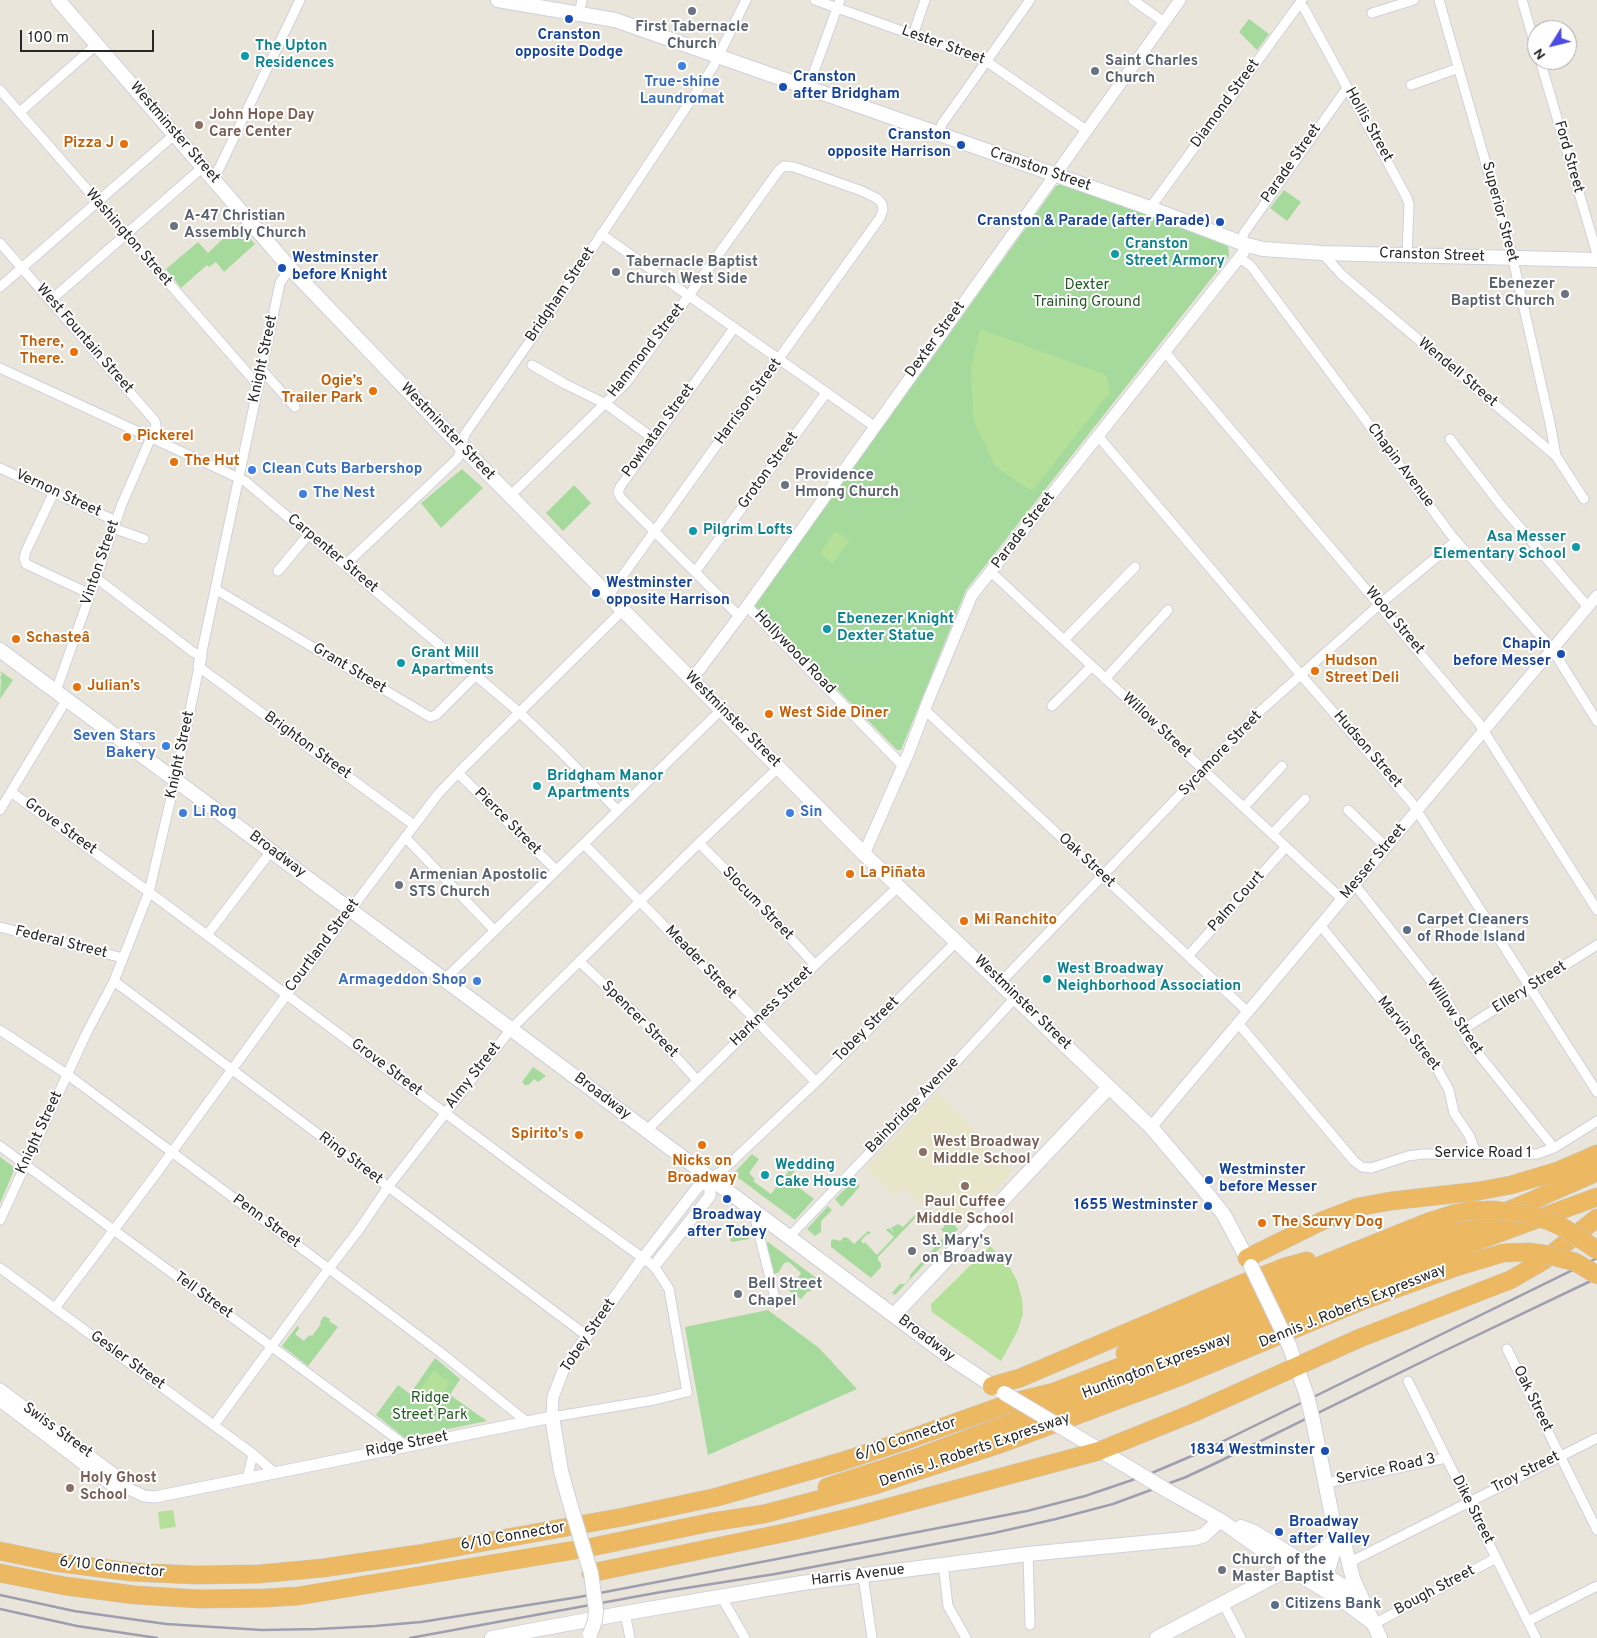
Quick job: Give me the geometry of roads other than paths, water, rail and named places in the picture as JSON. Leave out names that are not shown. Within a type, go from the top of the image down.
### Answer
[{"type":"highway","points":[[1249,1262],[1328,1218],[1358,1207],[1511,1185],[1558,1171],[1597,1154]]},
{"type":"highway","name":"Huntington Expressway","points":[[1003,1394],[1054,1392],[1173,1346],[1359,1268],[1515,1208],[1597,1172]]},
{"type":"highway","name":"Huntington Expressway","points":[[712,1522],[842,1482],[934,1451],[1188,1357],[1384,1275],[1597,1197]]},
{"type":"highway","points":[[1003,1394],[1049,1383],[1124,1354],[1291,1278],[1436,1219],[1453,1214],[1493,1210],[1525,1214],[1549,1221],[1564,1228],[1597,1250]]},
{"type":"highway","points":[[591,1573],[767,1537],[856,1516],[1099,1450],[1193,1413],[1368,1335],[1510,1280],[1538,1264],[1597,1218]]},
{"type":"highway","points":[[1003,1394],[1020,1378],[1270,1272],[1302,1262],[1356,1251]]},
{"type":"highway","name":"Dennis J. Roberts Expressway","points":[[712,1522],[764,1514],[844,1494],[938,1466],[1191,1372],[1364,1300],[1425,1277],[1503,1253],[1528,1252],[1544,1254],[1575,1262],[1597,1275]]},
{"type":"highway","name":"6/10 Connector","points":[[0,1551],[116,1571],[171,1575],[259,1574],[354,1564],[623,1517],[717,1497],[840,1462],[901,1442],[1003,1394]]},
{"type":"highway","points":[[767,1537],[986,1457],[1031,1433]]},
{"type":"highway","name":"6/10 Connector","points":[[0,1573],[73,1587],[135,1595],[200,1599],[265,1598],[330,1591],[586,1548],[712,1522]]},
{"type":"main road","name":"Westminster Street","points":[[58,0],[204,166],[290,268],[364,346],[864,854],[1001,982],[1108,1088],[1151,1127],[1201,1186],[1224,1215],[1249,1262],[1298,1366],[1313,1421],[1334,1523],[1334,1550],[1326,1583]]},
{"type":"main road","name":"Cranston Street","points":[[498,0],[581,7],[718,57],[1150,208],[1244,244],[1263,249],[1322,253],[1597,260]]},
{"type":"main road","name":"Broadway","points":[[0,650],[445,979],[952,1359],[1003,1394],[1326,1583],[1361,1597]]},
{"type":"main road","points":[[894,1315],[1108,1088]]},
{"type":"main road","name":"Tobey Street","points":[[552,1417],[560,1471],[591,1573],[596,1610],[589,1636]]},
{"type":"main road","name":"Westminster Street","points":[[1326,1483],[1348,1563],[1380,1638]]},
{"type":"main road","name":"Harris Avenue","points":[[492,1638],[802,1583],[1028,1554],[1195,1538],[1204,1535],[1220,1520]]},
{"type":"main road","points":[[1157,1638],[1296,1565],[1321,1551],[1335,1540]]},
{"type":"main road","name":"Broadway","points":[[1326,1583],[1374,1624]]},
{"type":"street","points":[[214,179],[300,0]]},
{"type":"street","name":"Bridgham Street","points":[[345,565],[458,458],[465,434],[685,111],[718,57],[746,0]]},
{"type":"street","name":"Lester Street","points":[[815,0],[838,4],[913,35],[986,61],[1086,130]]},
{"type":"street","points":[[913,35],[925,0]]},
{"type":"street","points":[[938,134],[942,124],[1030,0]]},
{"type":"street","points":[[1133,0],[1164,22]]},
{"type":"street","name":"Dexter Street","points":[[690,677],[699,670],[747,606],[1180,0]]},
{"type":"street","points":[[1372,13],[1414,0]]},
{"type":"street","name":"Superior Street","points":[[1439,0],[1513,259],[1556,456]]},
{"type":"street","points":[[1522,0],[1528,20]]},
{"type":"street","name":"Hollis Street","points":[[1301,2],[1407,198],[1407,255]]},
{"type":"street","name":"Diamond Street","points":[[1150,208],[1301,2]]},
{"type":"street","points":[[808,88],[838,4]]},
{"type":"street","points":[[20,112],[96,45]]},
{"type":"street","points":[[1411,85],[1459,68]]},
{"type":"street","name":"Ford Street","points":[[1543,70],[1597,254]]},
{"type":"street","name":"Parade Street","points":[[864,854],[903,766],[972,595],[1240,258],[1244,244],[1244,233],[1347,88]]},
{"type":"street","name":"Washington Street","points":[[0,90],[258,385]]},
{"type":"street","points":[[0,287],[175,134]]},
{"type":"street","points":[[50,300],[204,166]]},
{"type":"street","name":"Harrison Street","points":[[608,596],[779,361],[880,218],[883,210],[882,204],[872,196],[794,167],[784,166]]},
{"type":"street","name":"Hammond Street","points":[[510,496],[626,383],[774,177],[784,166]]},
{"type":"street","points":[[601,234],[874,426]]},
{"type":"street","name":"West Fountain Street","points":[[0,243],[155,421],[156,426],[152,438]]},
{"type":"street","name":"Wendell Street","points":[[1322,253],[1342,274],[1556,456],[1584,499]]},
{"type":"street","name":"Chapin Avenue","points":[[1240,258],[1251,266],[1456,541],[1552,649],[1597,721]]},
{"type":"street","name":"Knight Street","points":[[0,1220],[86,1034],[114,982],[149,892],[176,780],[280,283],[290,268]]},
{"type":"street","name":"Powhatan Street","points":[[734,328],[618,492],[621,498],[739,616]]},
{"type":"street","name":"Wood Street","points":[[1165,352],[1380,604],[1484,731],[1597,910]]},
{"type":"street","points":[[532,365],[606,404],[654,439]]},
{"type":"street","name":"Carpenter Street","points":[[0,368],[239,477],[519,712],[617,810]]},
{"type":"street","points":[[261,369],[295,407]]},
{"type":"street","name":"Groton Street","points":[[695,572],[826,393]]},
{"type":"street","name":"Hudson Street","points":[[1098,436],[1301,676],[1418,810],[1597,1092]]},
{"type":"street","name":"Vinton Street","points":[[0,810],[61,695],[90,594],[114,524],[152,438]]},
{"type":"street","points":[[1450,439],[1500,504],[1588,607]]},
{"type":"street","name":"Vernon Street","points":[[0,468],[54,492],[144,539]]},
{"type":"street","points":[[54,492],[26,551],[24,558],[26,564],[90,594]]},
{"type":"street","points":[[278,572],[308,534]]},
{"type":"street","name":"Sycamore Street","points":[[1001,982],[1256,716],[1380,604],[1456,541]]},
{"type":"street","points":[[1064,640],[1135,567]]},
{"type":"street","name":"Willow Street","points":[[991,572],[1342,900]]},
{"type":"street","name":"Brighton Street","points":[[96,577],[193,652],[200,661],[414,826]]},
{"type":"street","name":"Grant Street","points":[[215,589],[430,717],[436,715],[475,676]]},
{"type":"street","name":"Messer Street","points":[[1151,1127],[1597,596]]},
{"type":"street","name":"Hollywood Road","points":[[747,606],[903,766]]},
{"type":"street","name":"Courtland Street","points":[[55,1308],[350,909],[438,794],[623,610]]},
{"type":"street","points":[[1105,678],[1168,610]]},
{"type":"street","points":[[1052,706],[1092,666]]},
{"type":"street","points":[[445,979],[722,709]]},
{"type":"street","name":"Oak Street","points":[[924,710],[1248,1012]]},
{"type":"street","points":[[1244,807],[1282,766]]},
{"type":"street","name":"Almy Street","points":[[214,1425],[358,1231],[388,1187],[511,1029],[699,843],[779,767]]},
{"type":"street","name":"Pierce Street","points":[[458,772],[556,870]]},
{"type":"street","name":"Grove Street","points":[[11,792],[654,1266],[669,1289],[686,1392]]},
{"type":"street","points":[[1272,834],[1305,799]]},
{"type":"street","points":[[1348,810],[1386,848]]},
{"type":"street","points":[[405,837],[494,930]]},
{"type":"street","name":"Slocum Street","points":[[699,843],[764,909],[815,965]]},
{"type":"street","name":"Meader Street","points":[[584,844],[816,1082]]},
{"type":"street","name":"Palm Court","points":[[1188,956],[1286,847]]},
{"type":"street","points":[[207,935],[271,851]]},
{"type":"street","name":"Willow Street","points":[[1355,885],[1447,1001],[1469,1042],[1554,1148]]},
{"type":"street","name":"Harkness Street","points":[[647,1130],[815,965],[899,886]]},
{"type":"street","name":"Marvin Street","points":[[1321,926],[1440,1074],[1449,1090],[1454,1113],[1469,1135],[1476,1153]]},
{"type":"street","name":"Federal Street","points":[[0,927],[123,958]]},
{"type":"street","name":"Tobey Street","points":[[552,1417],[554,1397],[564,1368],[643,1258],[697,1188],[722,1171],[816,1082],[957,941]]},
{"type":"street","name":"Ellery Street","points":[[1462,1030],[1597,945]]},
{"type":"street","name":"Spencer Street","points":[[579,961],[643,1022],[697,1080]]},
{"type":"street","name":"Ring Street","points":[[114,982],[587,1336]]},
{"type":"street","name":"Bainbridge Avenue","points":[[789,1237],[1016,997]]},
{"type":"street","name":"Service Road 1","points":[[1238,1023],[1354,1161],[1362,1167],[1371,1168],[1415,1154],[1533,1154],[1554,1148],[1597,1121]]},
{"type":"street","name":"Penn Street","points":[[0,1030],[68,1075],[440,1352],[526,1422]]},
{"type":"street","name":"Tell Street","points":[[0,1146],[405,1446]]},
{"type":"street","points":[[654,1266],[710,1196],[710,1178]]},
{"type":"street","points":[[753,1210],[775,1298]]},
{"type":"street","name":"Gesler Street","points":[[0,1268],[253,1454],[275,1473]]},
{"type":"street","name":"Oak Street","points":[[1507,1349],[1597,1530]]},
{"type":"street","name":"Dike Street","points":[[1408,1381],[1536,1638]]},
{"type":"street","name":"Swiss Street","points":[[0,1389],[118,1477],[129,1490]]},
{"type":"street","name":"Ridge Street","points":[[129,1490],[144,1496],[155,1497],[526,1422],[654,1400],[686,1392]]},
{"type":"street","name":"Swiss Street","points":[[0,1401],[111,1485],[129,1490]]},
{"type":"street","name":"Troy Street","points":[[1348,1563],[1597,1438]]},
{"type":"street","points":[[246,1479],[253,1454]]},
{"type":"street","name":"Service Road 3","points":[[1326,1483],[1446,1458]]},
{"type":"street","points":[[1028,1554],[1030,1625]]},
{"type":"street","name":"Bough Street","points":[[1374,1624],[1496,1558]]},
{"type":"street","points":[[943,1564],[948,1606],[966,1638]]},
{"type":"street","points":[[863,1576],[872,1638]]},
{"type":"street","points":[[1528,1621],[1597,1586]]},
{"type":"street","points":[[722,1598],[745,1638]]},
{"type":"street","points":[[1224,1604],[1241,1638]]},
{"type":"street","points":[[625,1613],[630,1638]]},
{"type":"railway","points":[[0,1595],[74,1611],[166,1624],[262,1630],[375,1626],[421,1622],[579,1597],[1027,1511],[1085,1496],[1147,1475],[1201,1452],[1597,1258]]},
{"type":"railway","points":[[410,1638],[661,1592],[775,1574],[994,1533],[1113,1504],[1186,1477],[1216,1463],[1597,1278]]},
{"type":"railway","points":[[0,1609],[77,1626],[157,1638]]},
{"type":"place","name":"First Tabernacle Church","points":[[692,11]]},
{"type":"place","name":"Cranston opposite Dodge","points":[[569,19]]},
{"type":"place","name":"The Upton Residences","points":[[245,56]]},
{"type":"place","name":"True-shine Laundromat","points":[[682,66]]},
{"type":"place","name":"Saint Charles Church","points":[[1095,71]]},
{"type":"place","name":"Cranston after Bridgham","points":[[783,87]]},
{"type":"place","name":"John Hope Day Care Center","points":[[199,125]]},
{"type":"place","name":"Pizza J","points":[[124,144]]},
{"type":"place","name":"Cranston opposite Harrison","points":[[961,145]]},
{"type":"place","name":"Cranston & Parade (after Parade)","points":[[1220,222]]},
{"type":"place","name":"A-47 Christian Assembly Church","points":[[174,226]]},
{"type":"place","name":"Cranston Street Armory","points":[[1115,254]]},
{"type":"place","name":"Westminster before Knight","points":[[282,268]]},
{"type":"place","name":"Tabernacle Baptist Church West Side","points":[[616,272]]},
{"type":"place","name":"Ebenezer Baptist Church","points":[[1565,294]]},
{"type":"place","name":"There, There.","points":[[74,352]]},
{"type":"place","name":"Ogie’s Trailer Park","points":[[373,391]]},
{"type":"place","name":"Pickerel","points":[[127,437]]},
{"type":"place","name":"The Hut","points":[[174,462]]},
{"type":"place","name":"Clean Cuts Barbershop","points":[[252,470]]},
{"type":"place","name":"Providence Hmong Church","points":[[785,485]]},
{"type":"place","name":"The Nest","points":[[303,494]]},
{"type":"place","name":"Pilgrim Lofts","points":[[693,531]]},
{"type":"place","name":"Asa Messer Elementary School","points":[[1576,547]]},
{"type":"place","name":"Westminster opposite Harrison","points":[[596,593]]},
{"type":"place","name":"Ebenezer Knight Dexter Statue","points":[[827,629]]},
{"type":"place","name":"Schasteâ","points":[[16,639]]},
{"type":"place","name":"Chapin before Messer","points":[[1561,654]]},
{"type":"place","name":"Grant Mill Apartments","points":[[401,663]]},
{"type":"place","name":"Hudson Street Deli","points":[[1315,671]]},
{"type":"place","name":"Julian’s","points":[[77,687]]},
{"type":"place","name":"West Side Diner","points":[[769,714]]},
{"type":"place","name":"Seven Stars Bakery","points":[[166,746]]},
{"type":"place","name":"Bridgham Manor Apartments","points":[[537,786]]},
{"type":"place","name":"Li Rog","points":[[183,813]]},
{"type":"place","name":"Sin","points":[[790,813]]},
{"type":"place","name":"La Piñata","points":[[850,874]]},
{"type":"place","name":"Armenian Apostolic STS Church","points":[[399,885]]},
{"type":"place","name":"Mi Ranchito","points":[[964,921]]},
{"type":"place","name":"Carpet Cleaners of Rhode Island","points":[[1407,930]]},
{"type":"place","name":"West Broadway Neighborhood Association","points":[[1047,979]]},
{"type":"place","name":"Armageddon Shop","points":[[477,981]]},
{"type":"place","name":"Spirito's","points":[[579,1135]]},
{"type":"place","name":"Nicks on Broadway","points":[[702,1145]]},
{"type":"place","name":"West Broadway Middle School","points":[[923,1152]]},
{"type":"place","name":"Wedding Cake House","points":[[765,1175]]},
{"type":"place","name":"Westminster before Messer","points":[[1209,1180]]},
{"type":"place","name":"Paul Cuffee Middle School","points":[[965,1186]]},
{"type":"place","name":"Broadway after Tobey","points":[[727,1199]]},
{"type":"place","name":"1655 Westminster","points":[[1208,1206]]},
{"type":"place","name":"The Scurvy Dog","points":[[1262,1223]]},
{"type":"place","name":"St. Mary's on Broadway","points":[[912,1251]]},
{"type":"place","name":"Bell Street Chapel","points":[[738,1294]]},
{"type":"place","name":"1834 Westminster","points":[[1325,1451]]},
{"type":"place","name":"Holy Ghost School","points":[[70,1488]]},
{"type":"place","name":"Broadway after Valley","points":[[1279,1532]]},
{"type":"place","name":"Church of the Master Baptist","points":[[1222,1570]]},
{"type":"place","name":"Citizens Bank","points":[[1275,1605]]},
{"type":"park label","name":"Dexter Training Ground","points":[[1087,294]]},
{"type":"park label","name":"Ridge Street Park","points":[[430,1408]]}]
